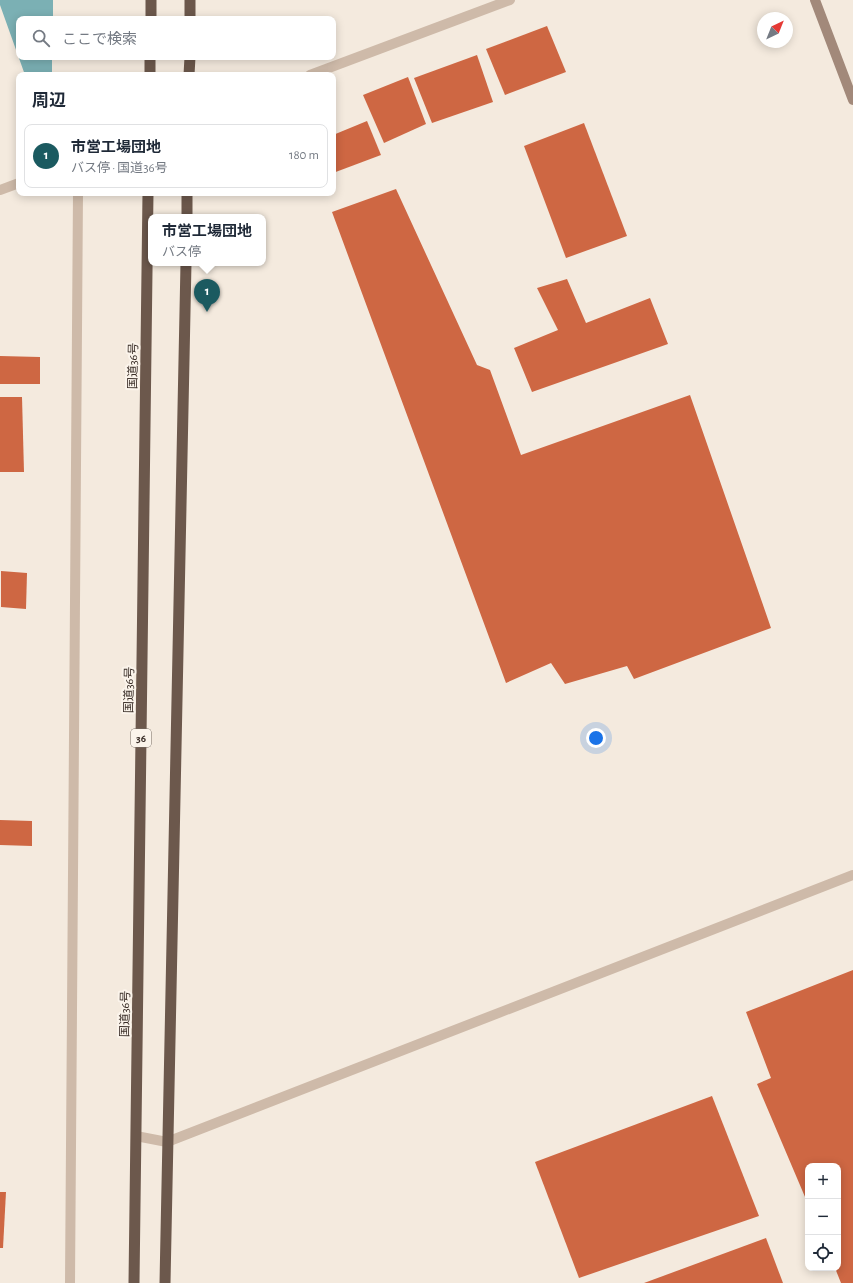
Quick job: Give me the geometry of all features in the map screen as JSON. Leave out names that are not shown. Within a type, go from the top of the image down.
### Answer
[{"type":"highway","points":[[151,0],[151,16]]},
{"type":"highway","points":[[190,0],[190,16]]},
{"type":"highway","points":[[150,60],[150,72]]},
{"type":"highway","points":[[189,72],[190,60]]},
{"type":"highway","name":"国道36号","points":[[134,1283],[148,196]]},
{"type":"highway","points":[[187,196],[187,214]]},
{"type":"highway","points":[[165,1283],[186,266]]},
{"type":"main road","points":[[815,0],[853,100]]},
{"type":"street","points":[[318,72],[510,0]]},
{"type":"street","points":[[0,190],[16,184]]},
{"type":"street","points":[[70,1283],[78,196]]},
{"type":"street","points":[[136,1136],[167,1142],[853,875]]},
{"type":"water","points":[[0,0],[53,0],[53,16],[16,16],[16,50],[0,5]]},
{"type":"water","points":[[20,60],[52,60],[52,72],[24,72]]},
{"type":"building","points":[[547,26],[566,72],[505,95],[486,49]]},
{"type":"building","points":[[477,55],[493,102],[432,123],[414,78]]},
{"type":"building","points":[[408,77],[426,124],[384,143],[363,95]]},
{"type":"building","points":[[367,121],[381,155],[336,172],[336,134]]},
{"type":"building","points":[[584,123],[627,236],[566,258],[524,146]]},
{"type":"building","points":[[396,189],[477,365],[490,370],[521,455],[690,395],[771,628],[634,679],[627,666],[565,684],[551,663],[506,683],[332,212]]},
{"type":"building","points":[[567,279],[586,323],[650,298],[668,344],[532,392],[514,348],[558,330],[537,288]]},
{"type":"building","points":[[0,356],[40,357],[40,384],[0,384]]},
{"type":"building","points":[[0,397],[22,397],[24,472],[0,472]]},
{"type":"building","points":[[1,571],[27,573],[26,609],[1,607]]},
{"type":"building","points":[[0,820],[32,821],[32,846],[0,845]]},
{"type":"building","points":[[853,970],[853,1283],[841,1283],[836,1271],[841,1271],[841,1163],[805,1163],[805,1197],[757,1084],[771,1078],[746,1012]]},
{"type":"building","points":[[712,1096],[759,1216],[579,1278],[535,1162]]},
{"type":"building","points":[[0,1192],[6,1192],[3,1248],[0,1248]]},
{"type":"building","points":[[766,1238],[783,1283],[644,1283]]},
{"type":"place","name":"市営工場団地","points":[[207,312]]}]
